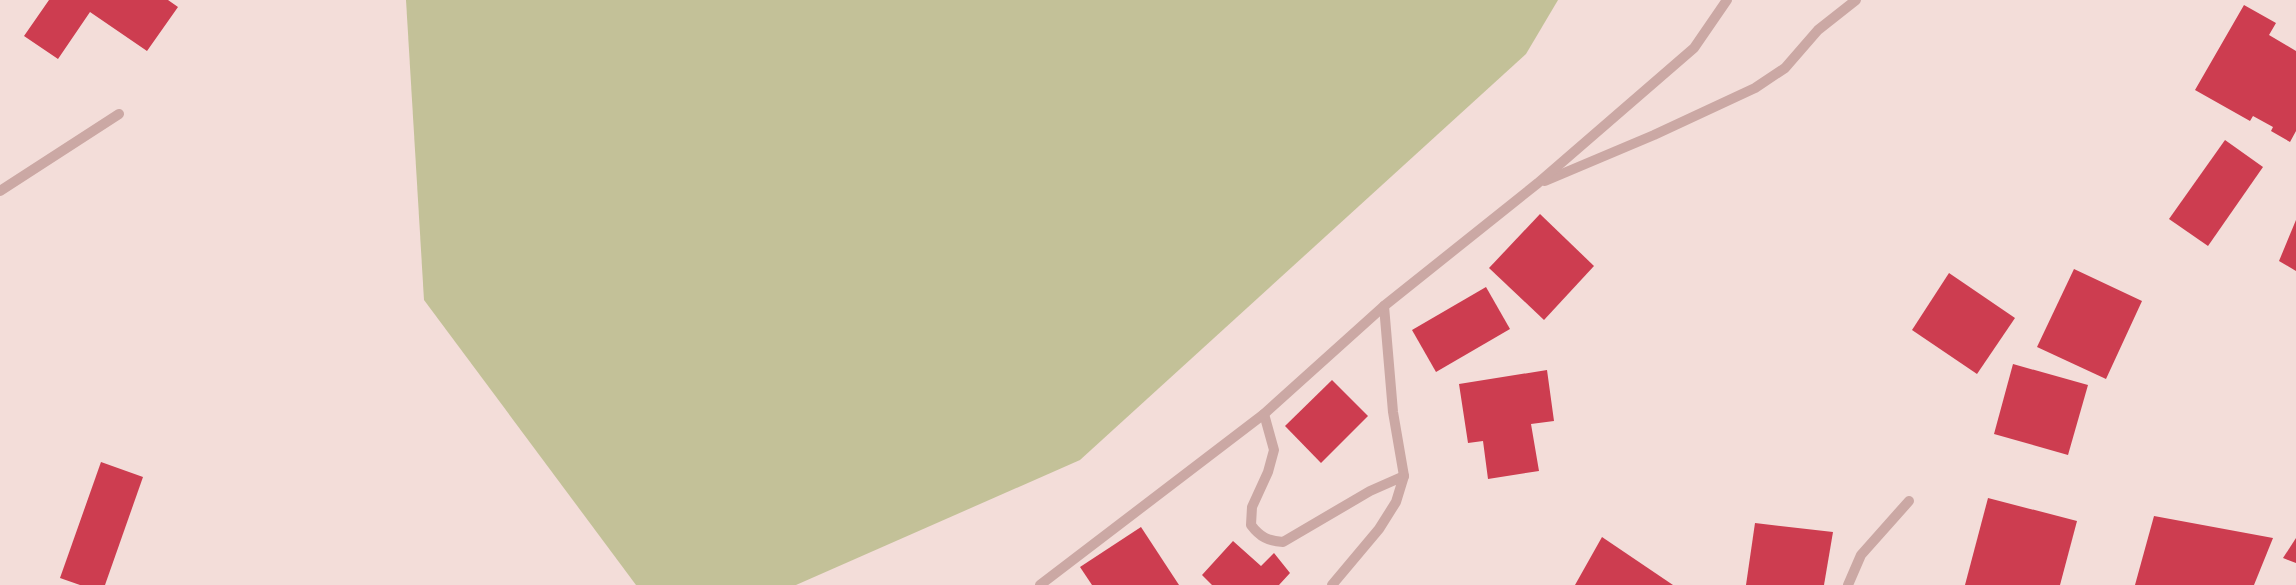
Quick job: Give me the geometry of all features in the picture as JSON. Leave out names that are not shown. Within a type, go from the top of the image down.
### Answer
[{"type":"street","points":[[1040,585],[1264,414],[1384,306],[1538,183],[1694,48],[1727,0]]},
{"type":"street","points":[[1538,183],[1654,136],[1755,88],[1785,68],[1818,30],[1856,0]]},
{"type":"street","points":[[0,191],[119,114]]},
{"type":"street","points":[[1332,585],[1379,529],[1396,502],[1404,476],[1393,412],[1384,306]]},
{"type":"street","points":[[1264,414],[1274,450],[1268,472],[1252,507],[1251,525],[1259,537],[1272,541],[1283,542],[1370,491],[1404,476]]},
{"type":"street","points":[[1848,585],[1861,555],[1909,501]]},
{"type":"shaded area","points":[[406,0],[1558,0],[1526,54],[1080,460],[796,585],[636,585],[424,300]]},
{"type":"building","points":[[49,0],[168,0],[178,7],[147,51],[90,12],[58,59],[24,36]]},
{"type":"building","points":[[2244,5],[2276,23],[2269,35],[2296,51],[2296,131],[2290,142],[2271,131],[2273,127],[2253,116],[2250,121],[2195,90]]},
{"type":"building","points":[[2225,140],[2263,167],[2208,246],[2169,219]]},
{"type":"building","points":[[1540,214],[1594,266],[1544,320],[1489,268]]},
{"type":"building","points":[[2296,220],[2296,271],[2279,261]]},
{"type":"building","points":[[2074,269],[2142,301],[2106,379],[2037,347]]},
{"type":"building","points":[[1949,273],[2015,318],[1977,374],[1912,330]]},
{"type":"building","points":[[1486,287],[1510,329],[1436,372],[1412,330]]},
{"type":"building","points":[[2013,364],[2088,385],[2068,455],[1994,434]]},
{"type":"building","points":[[1547,370],[1554,421],[1531,424],[1539,471],[1488,479],[1483,441],[1468,443],[1459,384]]},
{"type":"building","points":[[1332,380],[1368,416],[1321,463],[1285,426]]},
{"type":"building","points":[[101,462],[143,477],[105,585],[80,585],[60,578]]},
{"type":"building","points":[[1988,498],[2077,521],[2060,585],[1965,585]]},
{"type":"building","points":[[2154,516],[2273,538],[2254,585],[2135,585]]},
{"type":"building","points":[[1755,523],[1833,532],[1824,585],[1746,585]]},
{"type":"building","points":[[1141,527],[1179,585],[1092,585],[1080,567]]},
{"type":"building","points":[[1602,537],[1673,585],[1575,585]]},
{"type":"building","points":[[2296,538],[2296,563],[2283,558]]},
{"type":"building","points":[[1233,541],[1261,566],[1274,553],[1290,573],[1279,585],[1212,585],[1202,575]]}]
